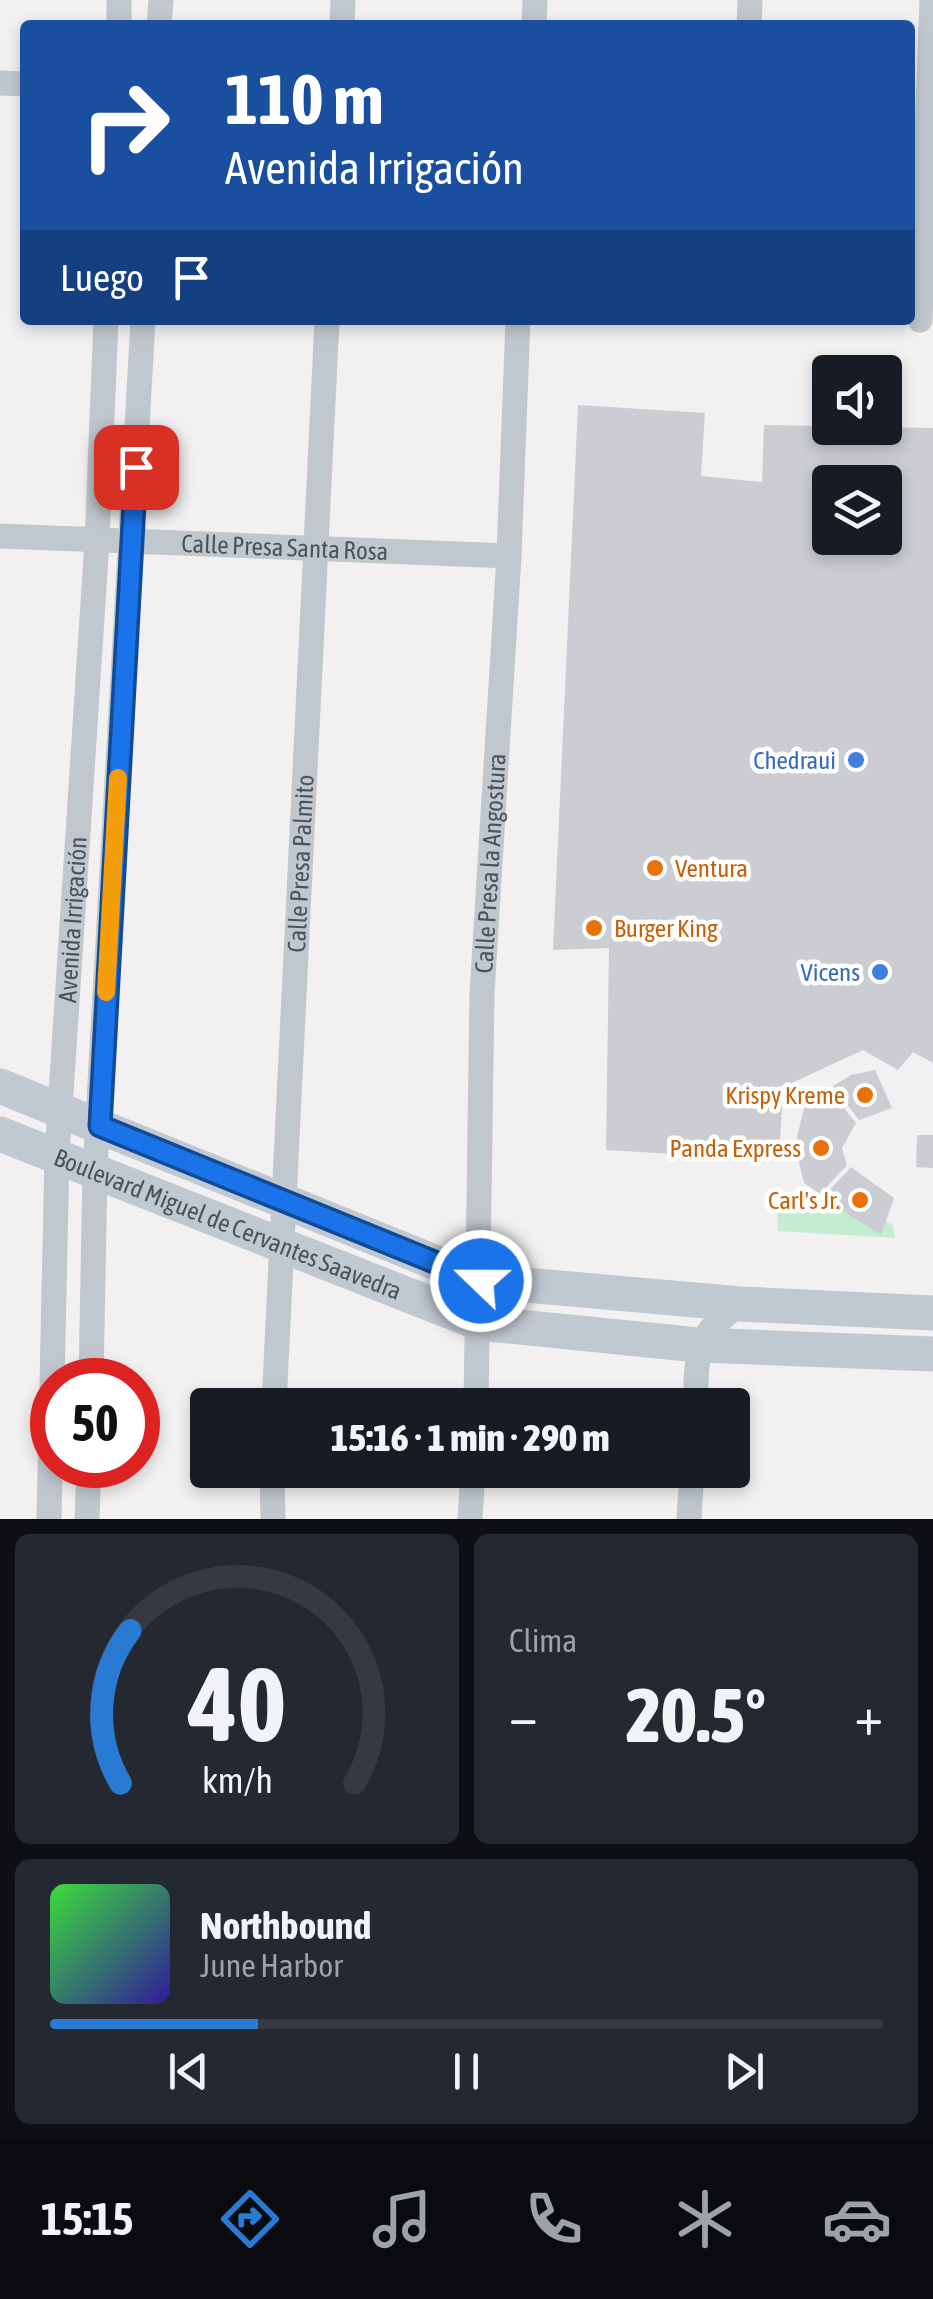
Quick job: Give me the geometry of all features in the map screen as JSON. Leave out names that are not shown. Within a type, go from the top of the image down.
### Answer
[{"type":"main road","name":"Boulevard Miguel de Cervantes Saavedra","points":[[0,1086],[481,1281],[740,1304],[933,1313]]},
{"type":"main road","name":"Boulevard Miguel de Cervantes Saavedra","points":[[0,1134],[480,1323],[698,1345],[933,1354]]},
{"type":"street","points":[[921,320],[932,0]]},
{"type":"street","name":"Avenida Irrigación","points":[[49,1519],[57,1155],[97,541],[106,325]]},
{"type":"street","name":"Avenida Irrigación","points":[[91,1358],[96,1171],[144,325]]},
{"type":"street","name":"Calle Presa Palmito","points":[[275,1388],[327,325]]},
{"type":"street","name":"Calle Presa la Angostura","points":[[477,1388],[482,992],[509,556],[518,325]]},
{"type":"street","name":"Calle Presa Santa Rosa","points":[[0,536],[509,556]]},
{"type":"street","points":[[696,1388],[698,1345],[712,1325],[740,1304]]},
{"type":"street","points":[[87,1519],[88,1488]]},
{"type":"street","points":[[272,1488],[272,1519]]},
{"type":"street","points":[[470,1519],[472,1488]]},
{"type":"street","points":[[689,1519],[691,1488]]},
{"type":"green space","points":[[777,1201],[856,1205],[893,1225],[895,1238],[778,1231]]},
{"type":"building","points":[[578,405],[705,413],[701,476],[762,482],[764,425],[812,426],[812,445],[902,445],[902,427],[933,428],[933,1063],[913,1052],[898,1070],[863,1050],[783,1087],[779,1160],[606,1150],[609,948],[553,950]]},
{"type":"building","points":[[875,1070],[892,1108],[859,1120],[833,1086],[851,1075]]},
{"type":"building","points":[[827,1087],[856,1123],[842,1148],[847,1165],[820,1194],[804,1183],[795,1145],[805,1105]]},
{"type":"building","points":[[917,1135],[933,1135],[933,1168],[916,1167]]},
{"type":"building","points":[[851,1167],[894,1198],[881,1235],[822,1198]]},
{"type":"slow traffic","points":[[106,992],[118,778]]},
{"type":"place","name":"Chedraui","points":[[856,760]]},
{"type":"place","name":"Ventura","points":[[655,868]]},
{"type":"place","name":"Burger King","points":[[594,928]]},
{"type":"place","name":"Vicens","points":[[880,972]]},
{"type":"place","name":"Krispy Kreme","points":[[865,1095]]},
{"type":"place","name":"Panda Express","points":[[821,1148]]},
{"type":"place","name":"Carl's Jr.","points":[[860,1200]]},
{"type":"route","points":[[136,467],[100,1126],[481,1281]]}]
